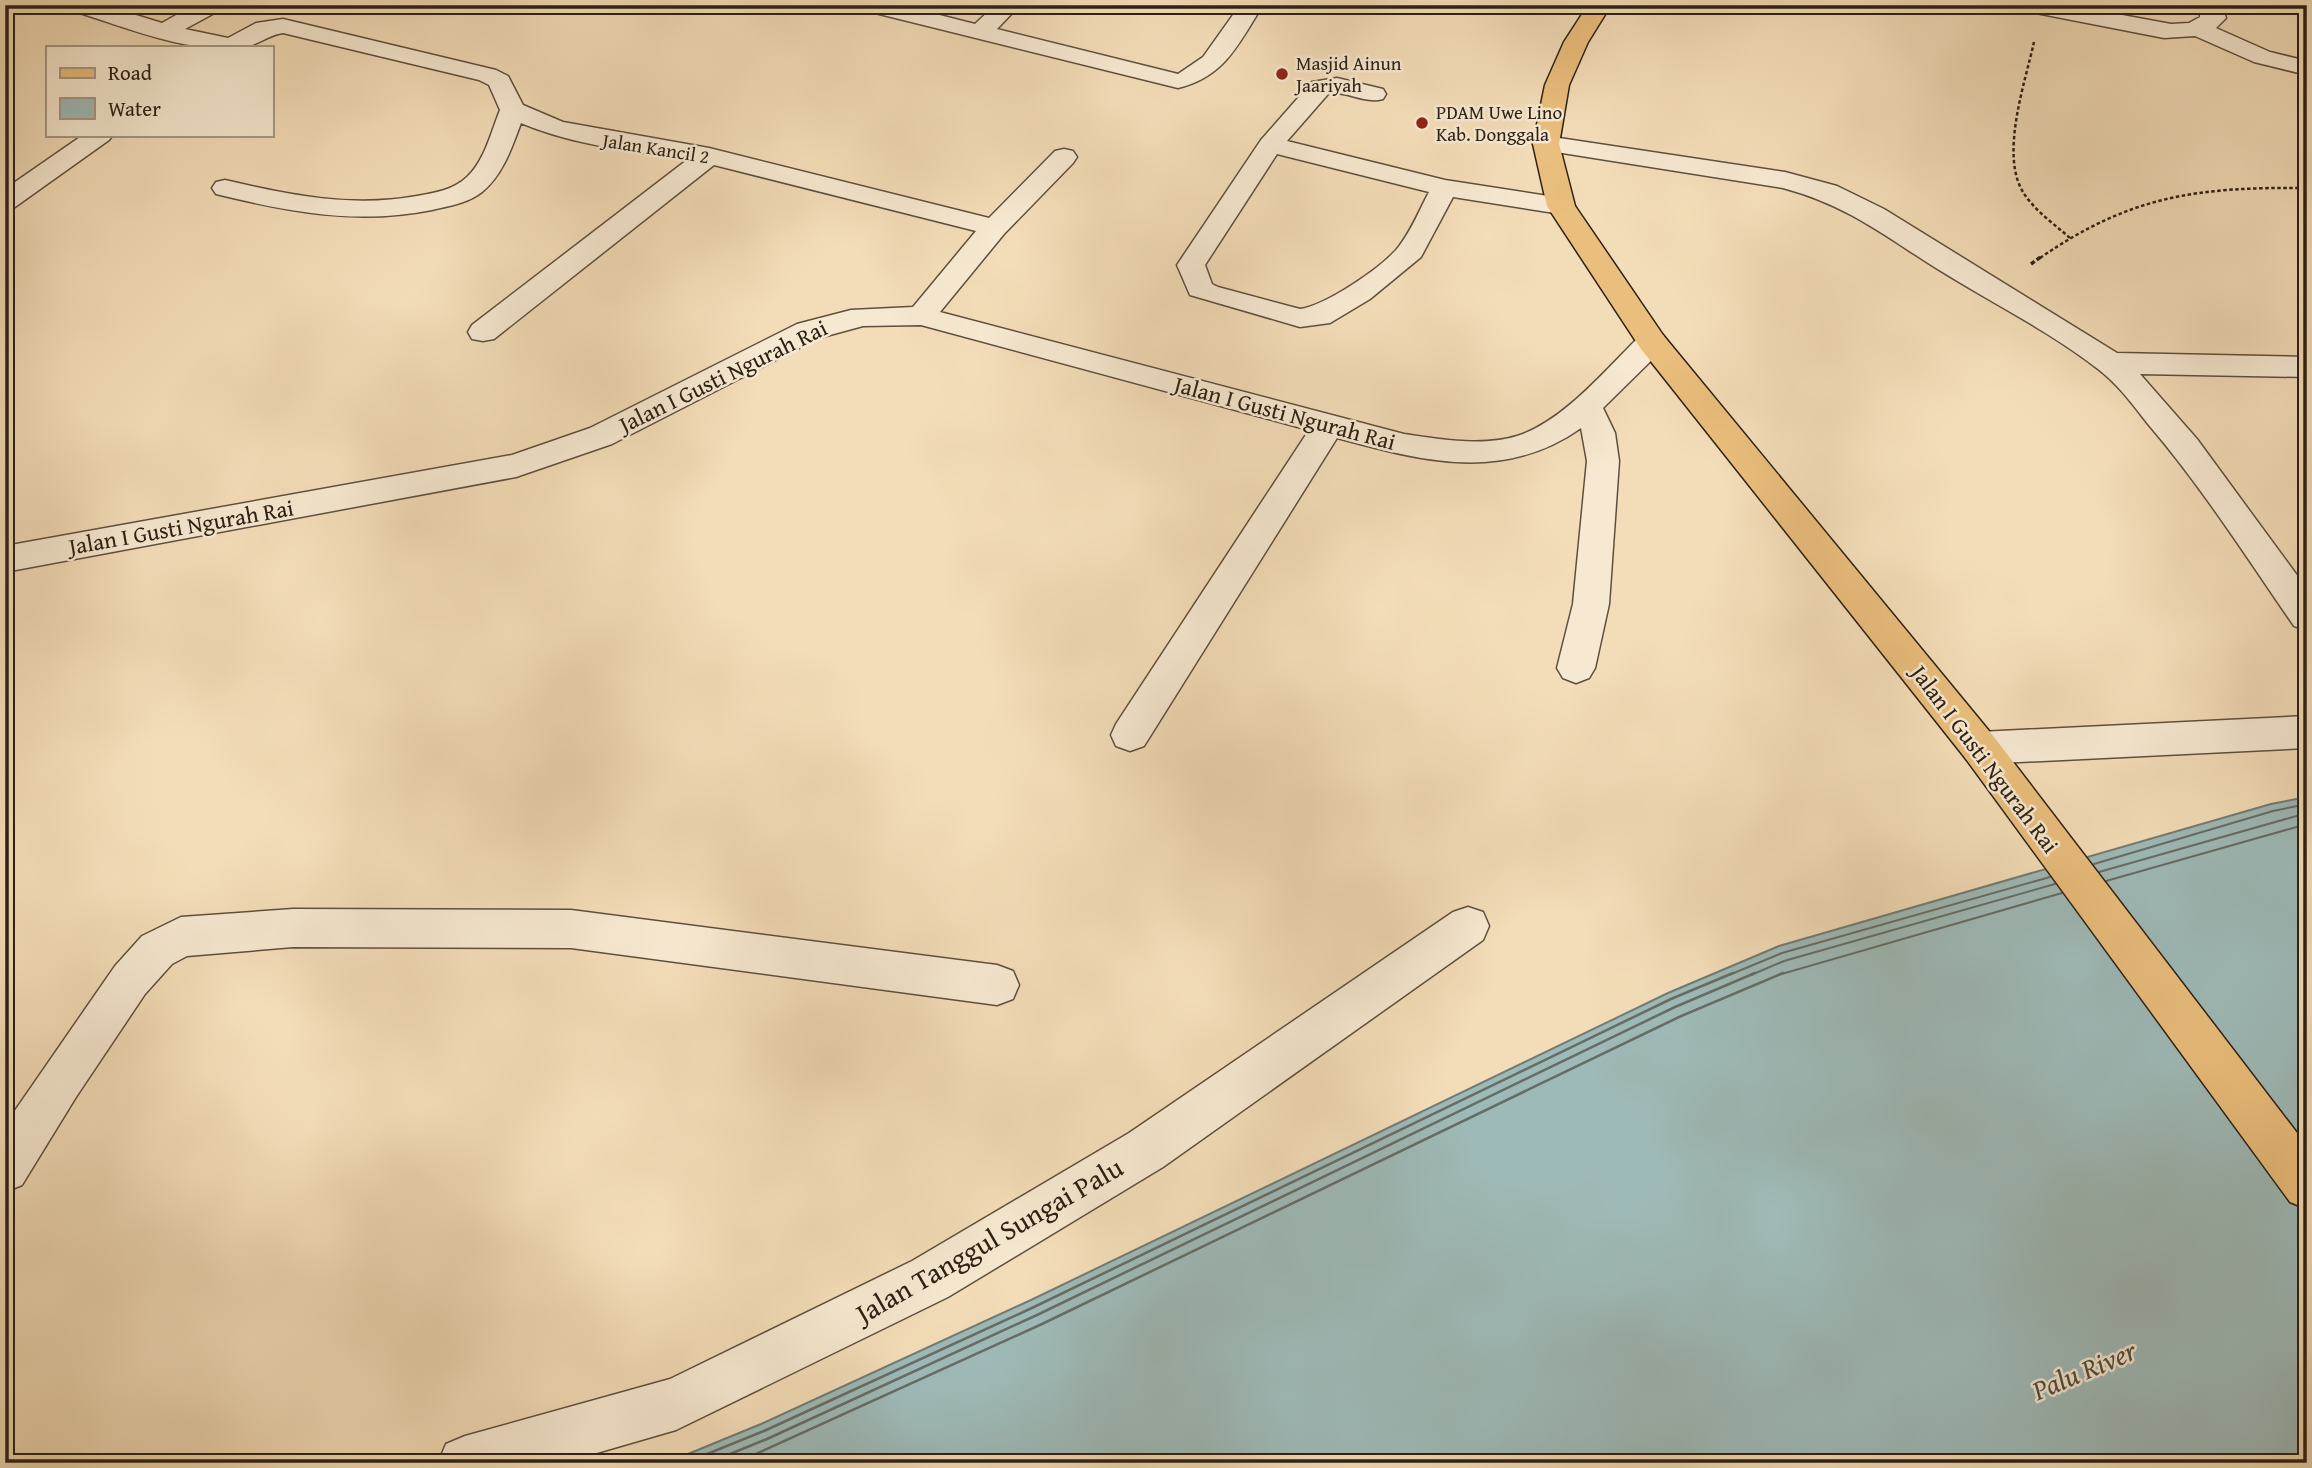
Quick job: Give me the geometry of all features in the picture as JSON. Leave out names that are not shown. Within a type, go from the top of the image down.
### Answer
[{"type":"main road","name":"Jalan I Gusti Ngurah Rai","points":[[1600,5],[1576,43],[1557,85],[1546,144],[1561,206],[1652,342],[1980,748],[2307,1185]]},
{"type":"street","points":[[78,5],[226,46]]},
{"type":"street","points":[[164,31],[212,5]]},
{"type":"street","points":[[980,32],[1010,5]]},
{"type":"street","points":[[886,7],[1168,80],[1184,80],[1205,71],[1252,5]]},
{"type":"street","points":[[2200,29],[2214,18],[2211,5]]},
{"type":"street","points":[[2036,6],[2164,32],[2200,29],[2262,57],[2307,68]]},
{"type":"street","points":[[225,188],[322,210],[385,209],[440,200],[464,191],[482,176],[513,110],[499,81],[487,75],[283,26],[264,28],[232,46]]},
{"type":"street","points":[[1374,94],[1337,85],[1321,87],[1270,145],[1191,265],[1200,289],[1300,318],[1320,316],[1360,293],[1411,251],[1445,188]]},
{"type":"street","name":"Jalan Kancil 2","points":[[513,110],[555,128],[587,136],[709,156],[994,228]]},
{"type":"street","points":[[5,201],[99,136]]},
{"type":"street","points":[[1546,144],[1785,180],[1828,192],[1874,215],[2110,363],[2186,447],[2307,616]]},
{"type":"street","points":[[1270,145],[1445,188],[1561,206]]},
{"type":"street","points":[[483,332],[709,156]]},
{"type":"street","points":[[920,316],[994,228],[1064,156]]},
{"type":"street","name":"Jalan I Gusti Ngurah Rai","points":[[5,559],[516,466],[601,436],[808,331],[841,319],[868,314],[920,316],[1404,445],[1444,451],[1495,450],[1536,441],[1587,406],[1652,342]]},
{"type":"street","points":[[2110,363],[2307,367]]},
{"type":"street","points":[[1576,668],[1591,604],[1604,461],[1599,433],[1587,406]]},
{"type":"street","points":[[1129,735],[1329,425]]},
{"type":"street","points":[[1980,748],[2307,732]]},
{"type":"street","name":"Jalan Tanggul Sungai Palu","points":[[465,1463],[676,1404],[930,1279],[1146,1150],[1468,926]]},
{"type":"street","points":[[5,1168],[60,1081],[130,980],[157,950],[181,937],[293,928],[571,929],[997,985]]},
{"type":"path","points":[[2036,6],[2014,148],[2014,170],[2022,191],[2070,238]]},
{"type":"path","points":[[1992,289],[2070,238],[2108,217],[2140,205],[2190,194],[2234,189],[2307,188]]},
{"type":"water","name":"Palu River","points":[[2307,797],[2307,1463],[666,1463],[761,1424],[1031,1300],[1668,993],[1779,946],[2271,804]]},
{"type":"place","name":"Masjid Ainun Jaariyah","points":[[1282,74]]},
{"type":"place","name":"PDAM Uwe Lino Kab. Donggala","points":[[1422,123]]}]
